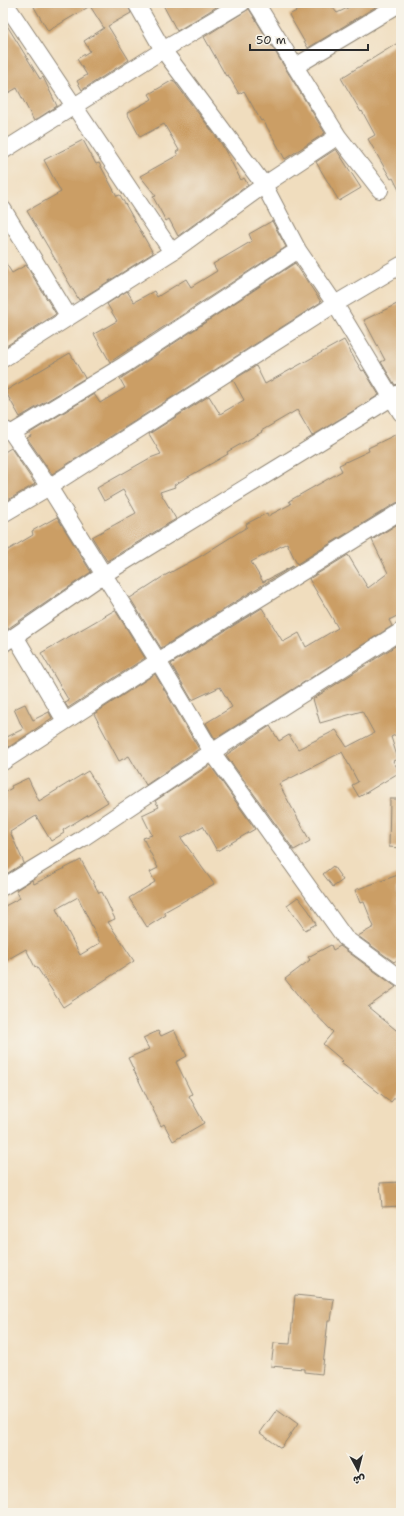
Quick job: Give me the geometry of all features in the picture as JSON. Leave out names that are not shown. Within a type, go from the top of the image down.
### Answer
[{"type":"street","points":[[6,3],[172,252]]},
{"type":"street","points":[[136,3],[163,50],[264,185],[298,250],[396,395],[401,413]]},
{"type":"street","points":[[3,151],[163,50],[242,3]]},
{"type":"street","points":[[256,3],[338,136],[380,190]]},
{"type":"street","points":[[296,66],[393,5]]},
{"type":"street","points":[[3,359],[172,252],[264,185],[338,136]]},
{"type":"street","points":[[3,209],[69,317]]},
{"type":"street","points":[[298,250],[124,366],[8,431],[49,487],[158,661],[212,752],[345,938],[401,979]]},
{"type":"street","points":[[3,514],[49,487],[335,304],[401,265]]},
{"type":"street","points":[[65,721],[9,640],[103,575],[396,395]]},
{"type":"street","points":[[3,762],[158,661],[401,512]]},
{"type":"street","points":[[3,887],[80,840],[212,752],[401,631]]},
{"type":"building","points":[[41,3],[127,3],[131,13],[108,26],[129,60],[82,90],[77,81],[87,75],[77,59],[90,51],[84,41],[104,28],[90,6],[48,31],[34,7]]},
{"type":"building","points":[[162,3],[223,3],[177,31]]},
{"type":"building","points":[[311,3],[329,3],[337,13],[358,3],[382,3],[308,48],[289,15]]},
{"type":"building","points":[[249,9],[325,133],[285,159],[263,120],[261,121],[244,91],[239,94],[228,75],[226,76],[204,37]]},
{"type":"building","points":[[3,19],[40,79],[43,77],[57,106],[34,121],[17,88],[3,96]]},
{"type":"building","points":[[401,41],[401,194],[393,178],[391,179],[368,139],[375,135],[341,78]]},
{"type":"building","points":[[173,80],[221,143],[241,180],[244,178],[248,185],[178,236],[169,219],[166,221],[153,197],[156,196],[140,176],[178,155],[176,152],[179,150],[164,124],[140,137],[127,113],[152,99],[149,94]]},
{"type":"building","points":[[83,140],[96,164],[99,163],[117,196],[120,195],[153,253],[79,300],[27,211],[61,192],[44,160]]},
{"type":"building","points":[[336,149],[361,188],[339,201],[316,162]]},
{"type":"building","points":[[272,221],[286,247],[110,362],[94,334],[117,321],[107,304],[127,291],[134,302],[154,291],[157,297],[186,279],[191,287],[217,271],[213,264],[252,241],[249,234]]},
{"type":"building","points":[[3,259],[12,273],[26,265],[56,314],[3,348]]},
{"type":"building","points":[[295,263],[321,302],[52,474],[27,438],[31,436],[30,433],[94,394],[100,403],[125,388],[120,379]]},
{"type":"building","points":[[401,302],[401,383],[395,385],[381,362],[385,360],[364,320]]},
{"type":"building","points":[[344,340],[362,371],[364,370],[379,395],[312,436],[297,410],[227,452],[228,454],[174,485],[175,487],[160,492],[176,519],[107,561],[92,537],[136,513],[123,490],[104,501],[97,488],[150,458],[161,454],[149,434],[209,396],[220,414],[244,400],[233,380],[256,366],[265,384]]},
{"type":"building","points":[[70,353],[85,378],[20,417],[5,391]]},
{"type":"building","points":[[401,432],[401,502],[396,503],[297,564],[287,543],[251,562],[263,582],[293,566],[161,648],[130,598],[247,527],[246,524],[267,513],[268,516],[291,504],[289,501],[342,471],[339,465],[369,451],[368,448]]},
{"type":"building","points":[[11,448],[35,484],[3,503],[3,453]]},
{"type":"building","points":[[57,517],[91,572],[3,632],[3,553],[33,535],[32,531]]},
{"type":"building","points":[[401,522],[401,614],[389,620],[392,626],[215,739],[206,723],[232,707],[220,687],[192,700],[171,664],[262,608],[283,642],[299,633],[306,647],[338,628],[309,579],[348,555],[368,588],[388,573],[372,540]]},
{"type":"building","points":[[115,610],[145,658],[68,708],[65,703],[69,701],[41,653]]},
{"type":"building","points":[[400,643],[401,732],[391,737],[398,759],[393,761],[400,772],[359,797],[352,785],[358,782],[342,752],[279,784],[310,841],[294,850],[226,755],[270,726],[279,741],[289,735],[298,749],[336,730],[347,747],[374,733],[362,711],[320,723],[313,699]]},
{"type":"building","points":[[155,674],[199,749],[146,785],[129,756],[119,761],[94,714]]},
{"type":"building","points":[[25,704],[33,720],[49,712],[52,718],[6,749],[3,744],[3,739],[23,729],[14,709]]},
{"type":"building","points":[[210,765],[255,829],[217,851],[203,826],[181,838],[214,884],[164,912],[166,915],[147,927],[129,898],[155,882],[150,872],[158,868],[143,838],[152,835],[142,815],[159,807],[155,801]]},
{"type":"building","points":[[88,771],[108,802],[63,830],[64,833],[51,841],[36,816],[10,832],[24,863],[3,876],[3,793],[12,788],[11,786],[28,778],[39,801]]},
{"type":"building","points":[[390,799],[401,799],[401,848],[389,847]]},
{"type":"building","points":[[81,860],[99,893],[102,892],[115,919],[108,922],[134,961],[63,1007],[36,966],[35,967],[26,949],[3,962],[3,907],[20,898],[16,890],[32,880],[34,884]],"holes":[[[78,897],[100,943],[80,955],[56,909]]]},
{"type":"building","points":[[333,866],[343,880],[333,887],[323,874]]},
{"type":"building","points":[[398,875],[398,904],[401,904],[401,957],[394,962],[358,936],[374,927],[364,902],[360,903],[355,890]]},
{"type":"building","points":[[298,897],[309,911],[316,924],[305,930],[287,905]]},
{"type":"building","points":[[331,945],[333,950],[340,946],[396,987],[368,1007],[401,1034],[401,1090],[391,1102],[341,1063],[343,1061],[323,1044],[333,1032],[301,999],[285,979],[310,960],[308,957]]},
{"type":"building","points":[[174,1030],[187,1056],[176,1062],[192,1094],[189,1096],[204,1123],[173,1141],[164,1124],[161,1126],[128,1058],[149,1049],[143,1038],[158,1031],[161,1036]]},
{"type":"building","points":[[401,1182],[401,1206],[382,1207],[380,1183]]},
{"type":"building","points":[[295,1295],[334,1299],[331,1321],[328,1321],[322,1374],[304,1372],[304,1369],[271,1366],[274,1343],[290,1344]]},
{"type":"building","points":[[277,1409],[298,1424],[281,1448],[260,1433]]}]
